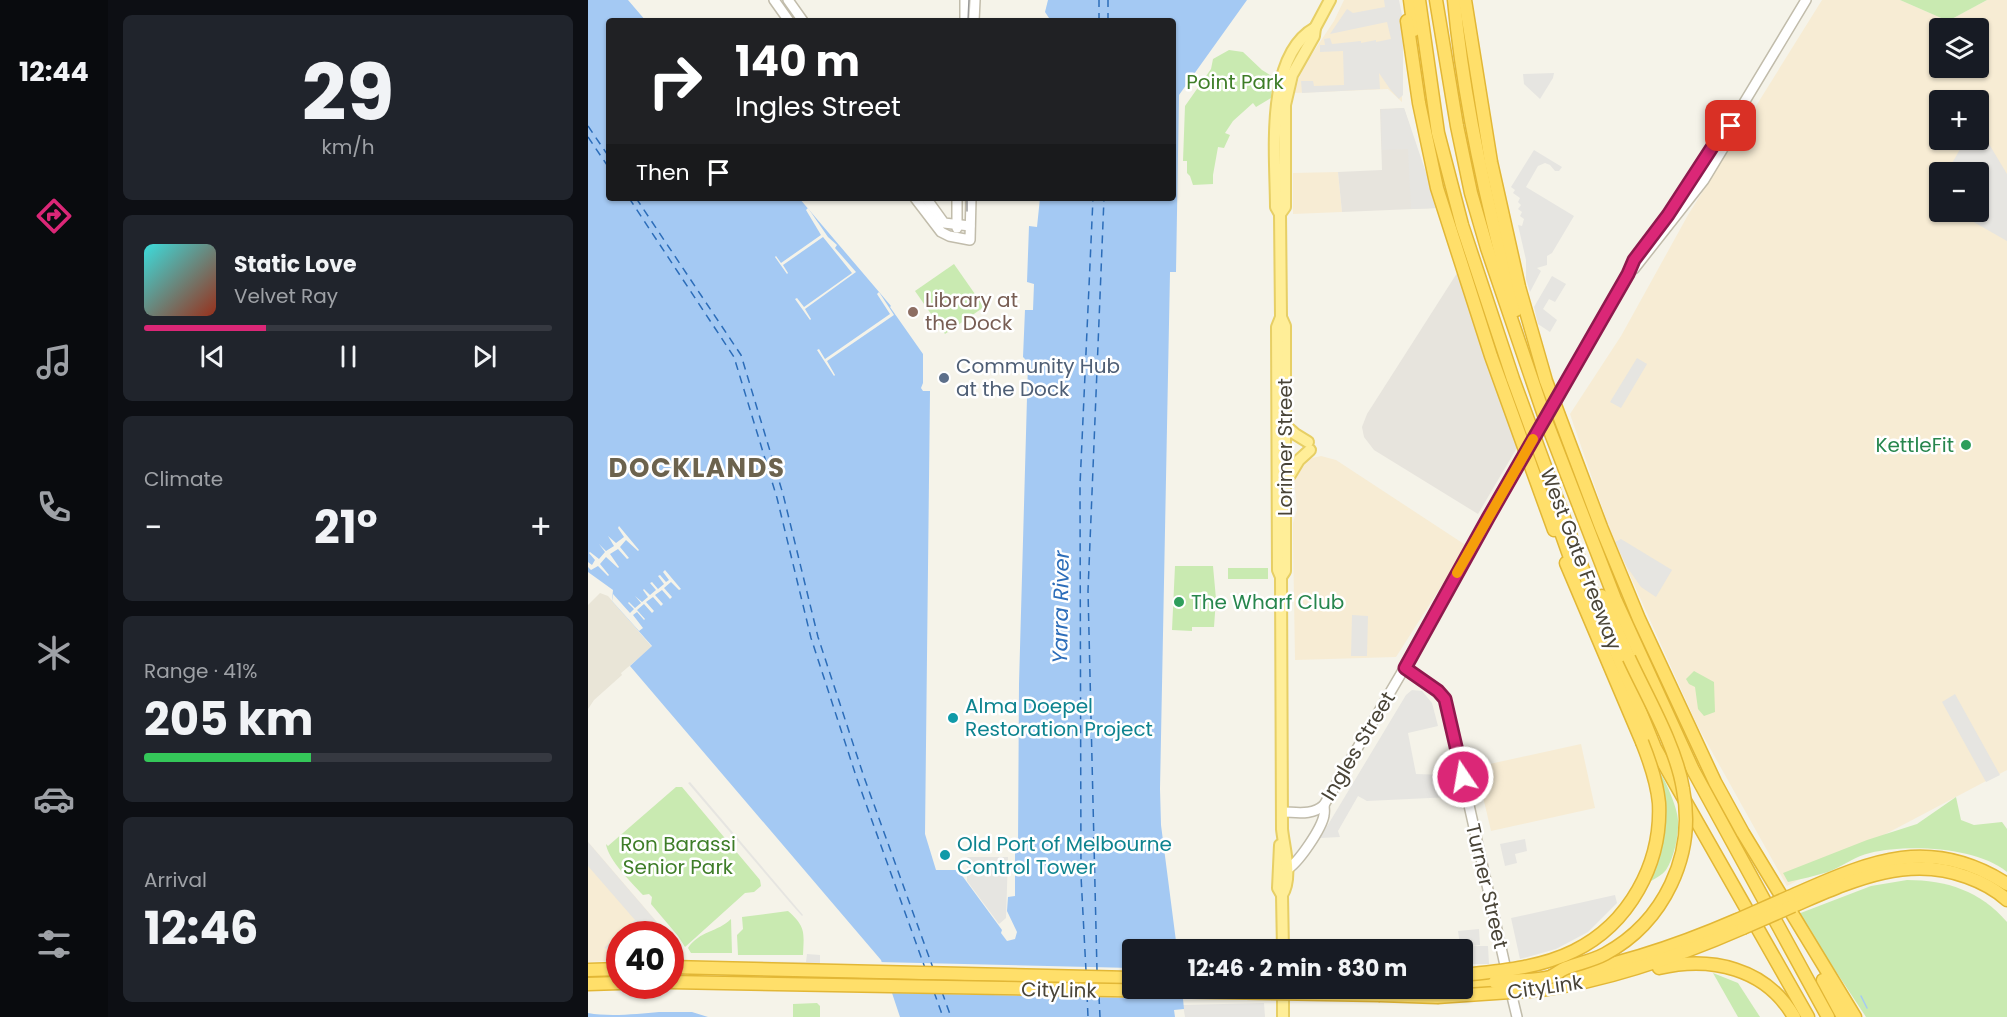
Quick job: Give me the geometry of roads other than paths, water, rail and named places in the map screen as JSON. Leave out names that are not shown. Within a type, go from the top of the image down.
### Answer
[{"type":"highway","points":[[1404,0],[1425,136],[1437,188],[1456,249],[1495,366],[1567,566],[1642,742],[1652,768],[1657,791],[1658,828],[1652,861],[1626,909],[1602,932],[1583,946],[1565,955],[1522,967],[1473,974]]},
{"type":"highway","points":[[1410,0],[1429,127],[1454,227],[1569,556],[1618,672],[1655,748]]},
{"type":"highway","name":"West Gate Freeway","points":[[1419,0],[1438,133],[1462,225],[1513,379],[1582,567],[1655,748],[1809,1017]]},
{"type":"highway","points":[[1426,0],[1443,117],[1461,198],[1513,354],[1586,557],[1667,740],[1680,776],[1687,818],[1680,861],[1671,886],[1661,904],[1637,932],[1603,955],[1585,963],[1563,968],[1551,976]]},
{"type":"highway","name":"West Gate Freeway","points":[[1436,0],[1464,162],[1487,248],[1533,385],[1615,599],[1693,770],[1828,1017]]},
{"type":"highway","points":[[1443,0],[1451,92]]},
{"type":"highway","points":[[1454,0],[1470,125],[1487,204],[1521,328],[1551,415],[1562,457]]},
{"type":"highway","points":[[1465,0],[1491,162],[1519,287]]},
{"type":"highway","points":[[1456,18],[1506,249],[1546,381],[1621,578],[1715,782],[1768,875],[1855,1017]]},
{"type":"highway","points":[[1839,881],[1865,865],[1890,858],[1923,857],[1944,859],[1974,867],[2007,884]]},
{"type":"highway","points":[[1839,881],[1904,868],[1933,869],[1948,871],[1975,880],[2007,900]]},
{"type":"highway","points":[[1768,875],[1843,1017]]},
{"type":"highway","name":"CityLink","points":[[684,982],[1449,996],[1558,988],[1649,963],[1839,881]]},
{"type":"highway","points":[[1649,963],[1725,966],[1758,979],[1770,988],[1794,1017]]},
{"type":"highway","name":"CityLink","points":[[1473,982],[1551,976],[1603,967],[1649,963]]},
{"type":"highway","name":"CityLink","points":[[684,967],[1122,978]]},
{"type":"highway","points":[[588,970],[606,969]]},
{"type":"highway","points":[[588,984],[606,983]]},
{"type":"main road","name":"Lorimer Street","points":[[1282,939],[1282,895],[1278,888],[1282,812],[1281,577],[1278,570],[1277,443],[1277,327],[1281,317],[1280,214],[1276,207],[1277,94],[1280,79],[1290,57],[1305,33],[1315,28],[1330,0]]},
{"type":"main road","name":"Lorimer Street","points":[[1281,317],[1285,326],[1285,571],[1281,577]]},
{"type":"main road","points":[[1285,425],[1309,446],[1285,479]]},
{"type":"main road","name":"Lorimer Street","points":[[1282,830],[1287,870],[1286,889],[1282,895]]},
{"type":"main road","points":[[1282,1017],[1283,999]]},
{"type":"street","points":[[774,0],[787,18]]},
{"type":"street","points":[[788,0],[801,18]]},
{"type":"street","points":[[965,0],[965,18]]},
{"type":"street","points":[[974,18],[975,0]]},
{"type":"street","name":"Ingles Street","points":[[1282,812],[1309,813],[1324,805],[1405,668],[1637,255],[1707,166],[1724,129],[1731,126],[1806,0]]},
{"type":"street","points":[[921,201],[940,232],[965,239]]},
{"type":"street","points":[[922,201],[944,222],[970,226]]},
{"type":"street","points":[[957,201],[956,225],[965,239]]},
{"type":"street","points":[[965,239],[970,226],[971,201]]},
{"type":"street","name":"Turner Street","points":[[1405,668],[1438,691],[1446,702],[1517,1017]]},
{"type":"street","points":[[1287,870],[1293,867],[1302,856],[1322,823],[1324,805]]},
{"type":"water","name":"Yarra River","points":[[588,0],[628,0],[643,18],[606,18],[606,201],[802,201],[891,306],[923,354],[921,388],[923,391],[930,391],[925,834],[936,870],[958,870],[1002,930],[1001,933],[1007,941],[1015,939],[1017,932],[1007,911],[1008,897],[1015,896],[1015,845],[1018,845],[1019,684],[1028,362],[1023,357],[1025,310],[1033,310],[1034,284],[1027,282],[1029,226],[1037,227],[1040,201],[1176,201],[1176,18],[1049,18],[1045,12],[1048,0],[1247,0],[1179,95],[1176,272],[1170,272],[1160,789],[1161,825],[1176,939],[1122,939],[1122,999],[1183,999],[1184,1009],[1174,1010],[1175,1017],[900,1017],[881,960],[630,666],[652,646],[612,601],[613,590],[588,572]]},
{"type":"water","points":[[692,1012],[708,1017],[588,1017],[588,1013],[614,1015]]},
{"type":"waterway","points":[[1861,996],[1867,1008]]},
{"type":"tram line","points":[[968,18],[969,0]]},
{"type":"tram line","points":[[967,201],[967,211]]},
{"type":"place","name":"Library at the Dock","points":[[913,312]]},
{"type":"place","name":"Community Hub at the Dock","points":[[944,378]]},
{"type":"place","name":"KettleFit","points":[[1966,445]]},
{"type":"place","name":"The Wharf Club","points":[[1179,602]]},
{"type":"place","name":"Alma Doepel Restoration Project","points":[[953,718]]},
{"type":"place","name":"Old Port of Melbourne Control Tower","points":[[945,855]]},
{"type":"district","name":"DOCKLANDS","points":[[697,468]]},
{"type":"park label","name":"Point Park","points":[[1235,82]]},
{"type":"park label","name":"Ron Barassi Senior Park","points":[[678,856]]}]
